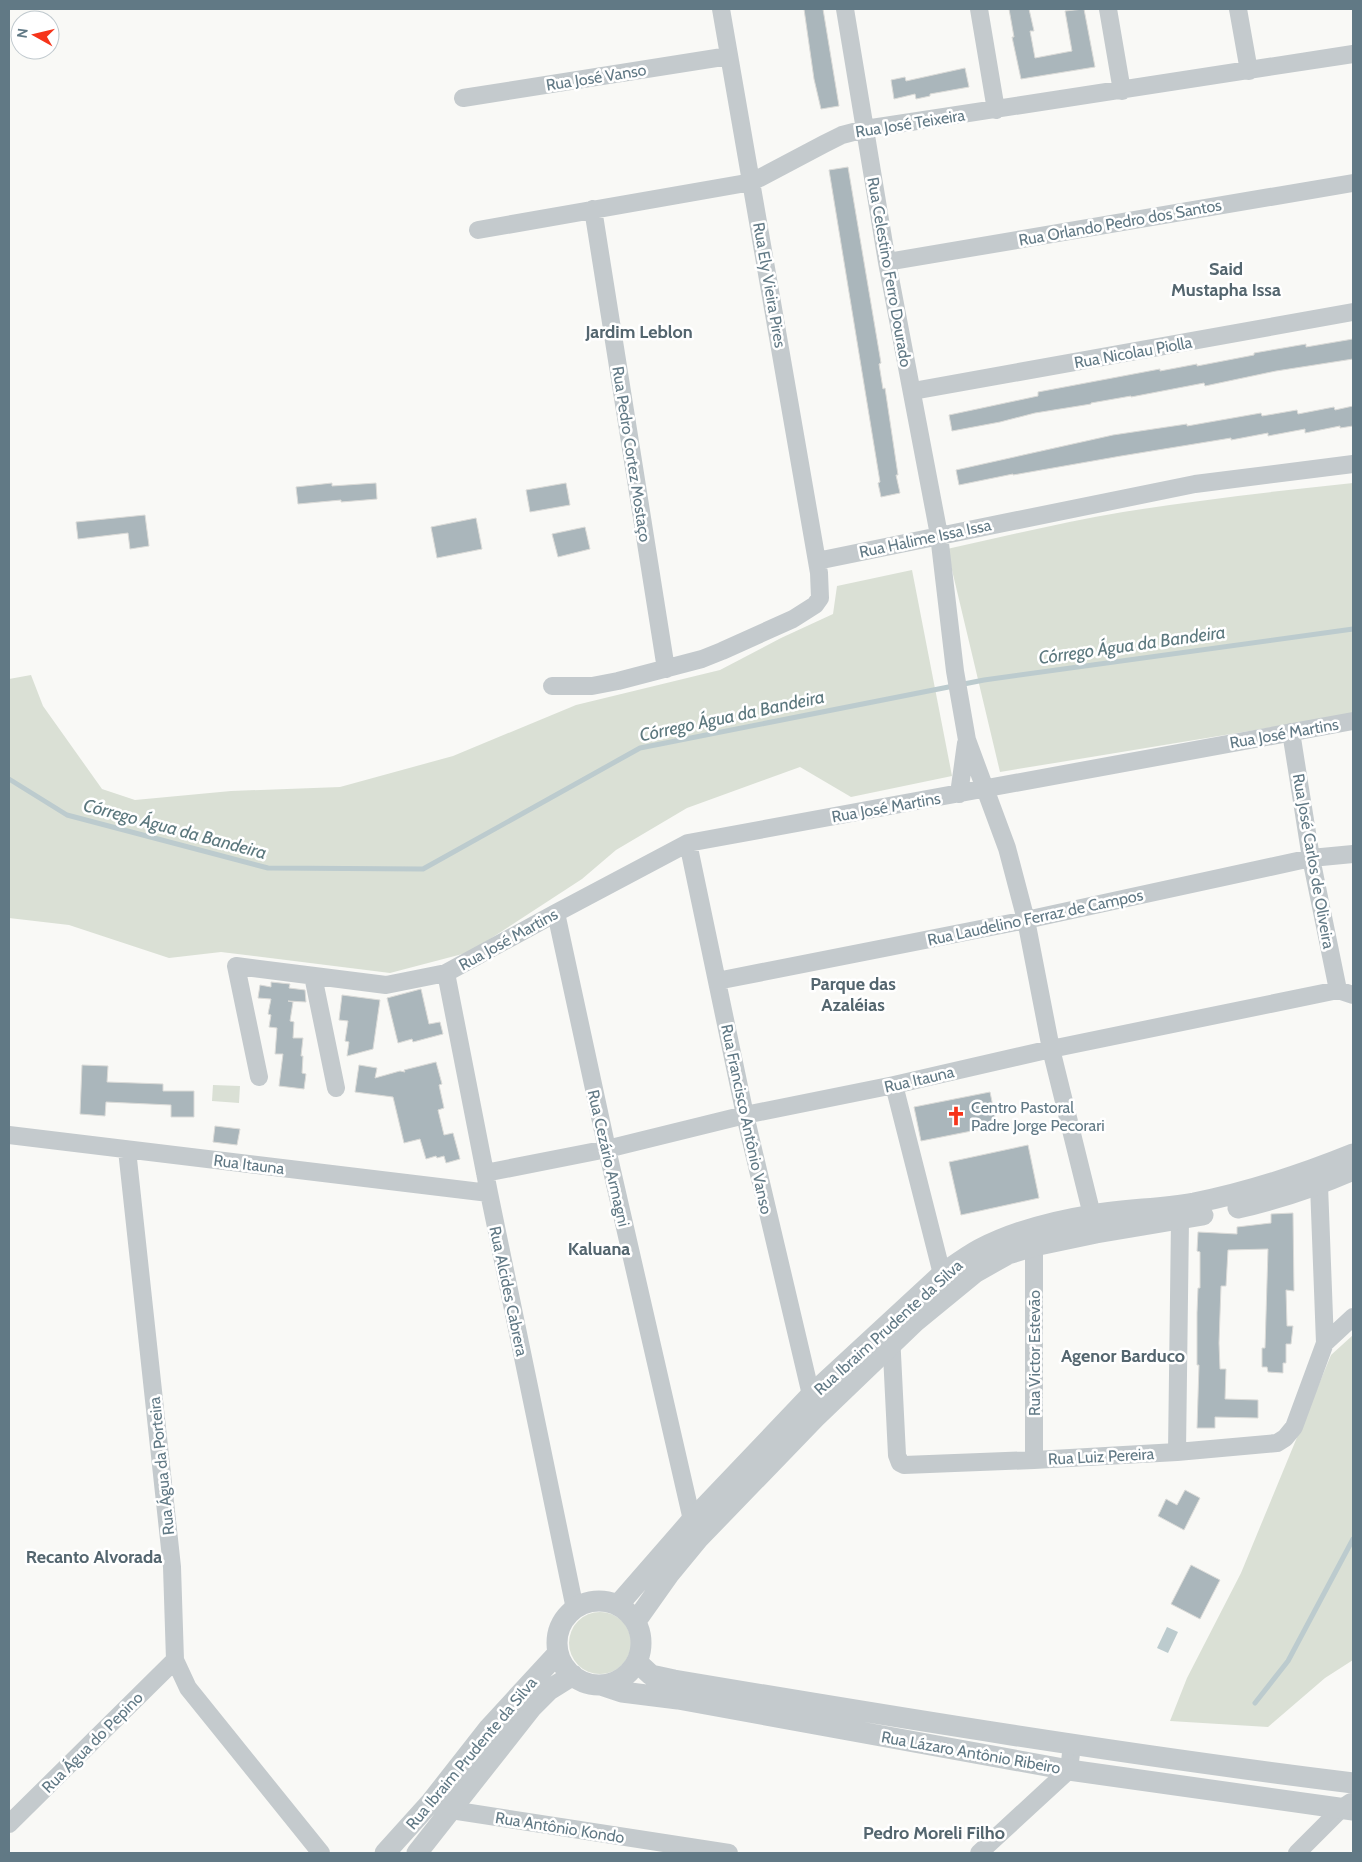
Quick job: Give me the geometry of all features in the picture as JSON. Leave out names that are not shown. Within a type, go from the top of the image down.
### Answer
[{"type":"street","name":"Rua Ely Vieira Pires","points":[[721,9],[817,561]]},
{"type":"street","name":"Rua Celestino Ferro Dourado","points":[[845,9],[887,262],[939,535],[955,671],[967,740]]},
{"type":"street","points":[[979,9],[996,110]]},
{"type":"street","points":[[1108,9],[1122,91]]},
{"type":"street","points":[[1238,9],[1249,71]]},
{"type":"street","name":"Rua José Teixeira","points":[[478,230],[752,182],[842,135],[865,129],[1353,54]]},
{"type":"street","name":"Rua José Vanso","points":[[463,98],[729,56]]},
{"type":"street","name":"Rua Orlando Pedro dos Santos","points":[[887,262],[1353,183]]},
{"type":"street","name":"Rua Pedro Cortez Mostaço","points":[[593,209],[666,669]]},
{"type":"street","name":"Rua Nicolau Piolla","points":[[913,391],[1353,312]]},
{"type":"street","name":"Rua Halime Issa Issa","points":[[817,561],[1194,484],[1353,464]]},
{"type":"street","points":[[552,686],[592,686],[618,682],[702,659],[764,633],[805,612],[820,598],[817,561]]},
{"type":"street","name":"Rua José Martins","points":[[259,1077],[236,966],[386,985],[446,973],[556,912],[688,843],[1353,721]]},
{"type":"street","name":"Rua José Carlos de Oliveira","points":[[1291,732],[1311,858],[1346,992]]},
{"type":"street","points":[[967,740],[1007,848],[1026,920],[1051,1049],[1094,1224]]},
{"type":"street","points":[[959,794],[967,740]]},
{"type":"street","name":"Rua Francisco Antônio Vanso","points":[[688,843],[745,1115],[811,1395]]},
{"type":"street","name":"Rua Laudelino Ferraz de Campos","points":[[717,981],[1026,920],[1311,858],[1353,854]]},
{"type":"street","name":"Rua Cezário Armagni","points":[[556,912],[607,1149],[692,1520]]},
{"type":"street","name":"Rua Alcides Cabrera","points":[[446,973],[489,1193],[575,1608]]},
{"type":"street","points":[[313,976],[336,1088]]},
{"type":"street","name":"Rua Itauna","points":[[485,1173],[607,1149],[745,1115],[894,1085],[1051,1049],[1346,992]]},
{"type":"street","points":[[894,1085],[942,1274]]},
{"type":"street","name":"Rua Itauna","points":[[9,1135],[489,1193]]},
{"type":"street","name":"Rua Água da Porteira","points":[[127,1150],[172,1567],[175,1660],[188,1688],[321,1853]]},
{"type":"street","name":"Rua Ibraim Prudente da Silva","points":[[618,1605],[692,1520],[811,1395],[891,1333],[976,1272],[1008,1254],[1094,1224],[1255,1189],[1310,1171],[1353,1154]]},
{"type":"street","name":"Rua Ibraim Prudente da Silva","points":[[636,1621],[670,1573],[698,1539],[815,1418],[942,1274],[979,1249],[1054,1222],[1094,1224],[1180,1220],[1261,1202],[1319,1185],[1353,1170]]},
{"type":"street","points":[[1319,1185],[1326,1343]]},
{"type":"street","points":[[1177,1452],[1180,1220]]},
{"type":"street","name":"Rua Victor Estevão","points":[[1034,1246],[1034,1460]]},
{"type":"street","points":[[1326,1343],[1353,1317]]},
{"type":"street","name":"Rua Luiz Pereira","points":[[891,1333],[896,1455],[900,1463],[908,1465],[1177,1452],[1270,1444],[1285,1438],[1294,1427],[1326,1343]]},
{"type":"street","points":[[598,1600],[618,1605],[636,1621],[641,1634],[641,1648],[637,1662],[629,1673],[619,1680],[601,1685],[584,1682],[566,1668],[558,1653],[559,1631],[565,1618],[575,1608],[587,1602],[598,1600]]},
{"type":"street","name":"Rua Ibraim Prudente da Silva","points":[[385,1853],[431,1802],[489,1728],[558,1653]]},
{"type":"street","name":"Rua Água do Pepino","points":[[9,1824],[175,1660]]},
{"type":"street","points":[[637,1662],[651,1675],[674,1680],[913,1721],[1196,1764],[1353,1783]]},
{"type":"street","name":"Rua Ibraim Prudente da Silva","points":[[417,1853],[532,1707],[549,1690],[573,1675]]},
{"type":"street","name":"Rua Lázaro Antônio Ribeiro","points":[[601,1685],[622,1692],[678,1699],[1069,1770],[1350,1806]]},
{"type":"street","points":[[980,1853],[1069,1770],[1072,1745]]},
{"type":"street","points":[[1297,1853],[1350,1806]]},
{"type":"street","name":"Rua Antônio Kondo","points":[[451,1810],[729,1853]]},
{"type":"shaded area","points":[[1353,483],[1353,714],[1000,772],[947,549],[1123,512]]},
{"type":"shaded area","points":[[912,570],[952,776],[851,797],[800,767],[687,808],[616,850],[582,879],[470,952],[390,973],[221,952],[169,958],[69,925],[9,918],[9,679],[31,675],[43,706],[102,789],[135,800],[231,791],[340,787],[453,756],[576,705],[720,670],[781,638],[833,614],[837,586]]},
{"type":"shaded area","points":[[213,1085],[240,1086],[239,1103],[212,1101]]},
{"type":"shaded area","points":[[1353,1335],[1353,1660],[1325,1678],[1268,1727],[1170,1721],[1187,1678],[1241,1573],[1331,1355]]},
{"type":"shaded area","points":[[600,1612],[612,1614],[622,1621],[629,1631],[631,1643],[629,1655],[622,1665],[612,1672],[600,1674],[588,1672],[578,1665],[571,1655],[569,1643],[571,1631],[578,1621],[588,1614]]},
{"type":"shaded area","points":[[1167,1627],[1178,1632],[1168,1653],[1157,1648]]},
{"type":"building","points":[[804,9],[823,9],[839,106],[821,109],[814,79]]},
{"type":"building","points":[[1009,9],[1029,9],[1034,31],[1030,31],[1035,58],[1072,51],[1065,11],[1084,9],[1095,67],[1021,79],[1012,37],[1014,37]]},
{"type":"building","points":[[965,68],[969,87],[930,94],[930,96],[916,99],[915,94],[894,99],[891,80],[905,77],[906,81]]},
{"type":"building","points":[[848,167],[881,363],[879,364],[883,389],[885,388],[900,493],[881,497],[829,170]]},
{"type":"building","points":[[1353,339],[1353,359],[1276,371],[1205,386],[1204,383],[1035,413],[952,431],[949,415],[1038,396],[1038,392],[1160,369],[1160,371],[1197,364],[1197,366],[1306,344],[1306,347]]},
{"type":"building","points":[[1353,406],[1353,426],[1340,428],[1340,426],[1305,433],[1305,429],[1268,436],[1268,433],[1231,440],[1231,438],[1013,474],[959,485],[956,470],[1113,435],[1187,424],[1187,426],[1261,413],[1262,416],[1297,410],[1298,414],[1334,407],[1335,410]]},
{"type":"building","points":[[332,483],[332,486],[376,483],[377,499],[298,504],[296,487]]},
{"type":"building","points":[[566,483],[570,505],[530,512],[526,490]]},
{"type":"building","points":[[145,515],[149,546],[130,549],[128,533],[78,539],[76,522]]},
{"type":"building","points":[[476,518],[482,549],[437,558],[431,527]]},
{"type":"building","points":[[585,527],[590,549],[558,557],[552,534]]},
{"type":"building","points":[[271,982],[290,984],[289,988],[305,990],[306,1002],[288,1001],[293,1002],[290,1021],[294,1022],[293,1038],[303,1038],[301,1056],[303,1056],[302,1073],[306,1074],[304,1089],[279,1086],[283,1054],[275,1054],[277,1028],[269,1027],[271,1015],[268,1014],[271,999],[258,998],[260,985],[271,987]]},
{"type":"building","points":[[421,989],[429,1024],[440,1022],[443,1034],[413,1042],[412,1039],[398,1043],[387,998]]},
{"type":"building","points":[[342,995],[380,1000],[373,1049],[347,1056],[349,1042],[345,1041],[348,1021],[339,1020]]},
{"type":"building","points":[[436,1062],[442,1084],[439,1085],[444,1108],[438,1110],[444,1135],[453,1133],[460,1159],[446,1163],[444,1156],[426,1159],[420,1139],[404,1143],[393,1097],[355,1092],[359,1065],[377,1068],[375,1078],[400,1071],[405,1072],[404,1070]]},
{"type":"building","points":[[82,1065],[108,1066],[107,1082],[163,1084],[163,1091],[194,1091],[194,1117],[171,1117],[171,1105],[106,1102],[105,1116],[80,1114]]},
{"type":"building","name":"Centro Pastoral Padre Jorge Pecorari","points":[[990,1092],[997,1126],[921,1141],[914,1107]]},
{"type":"building","points":[[215,1126],[240,1129],[237,1145],[213,1142]]},
{"type":"building","points":[[1028,1145],[1039,1198],[961,1215],[949,1162]]},
{"type":"building","points":[[1293,1213],[1294,1291],[1286,1290],[1287,1326],[1293,1326],[1291,1344],[1286,1344],[1286,1363],[1283,1363],[1283,1373],[1268,1372],[1267,1367],[1262,1367],[1262,1348],[1265,1348],[1268,1249],[1228,1250],[1226,1286],[1221,1286],[1219,1343],[1220,1369],[1226,1369],[1225,1399],[1258,1400],[1258,1418],[1215,1417],[1215,1428],[1197,1428],[1199,1365],[1197,1365],[1197,1313],[1198,1288],[1200,1288],[1200,1252],[1197,1251],[1198,1232],[1237,1234],[1237,1227],[1271,1223],[1271,1214]]},
{"type":"building","points":[[1185,1490],[1200,1498],[1184,1530],[1158,1516],[1166,1499],[1177,1505]]},
{"type":"building","points":[[1191,1565],[1220,1580],[1200,1619],[1171,1604]]},
{"type":"waterway","name":"Córrego Água da Bandeira","points":[[9,779],[67,815],[268,868],[423,869],[640,748],[984,680],[1353,629]]},
{"type":"waterway","points":[[1255,1703],[1288,1661],[1353,1539]]},
{"type":"place","name":"Centro Pastoral Padre Jorge Pecorari","points":[[956,1116]]},
{"type":"district","name":"Said Mustapha Issa","points":[[1226,279]]},
{"type":"district","name":"Jardim Leblon","points":[[639,332]]},
{"type":"district","name":"Parque das Azaléias","points":[[853,994]]},
{"type":"district","name":"Kaluana","points":[[599,1249]]},
{"type":"district","name":"Agenor Barduco","points":[[1123,1356]]},
{"type":"district","name":"Recanto Alvorada","points":[[94,1557]]},
{"type":"district","name":"Pedro Moreli Filho","points":[[934,1833]]}]
